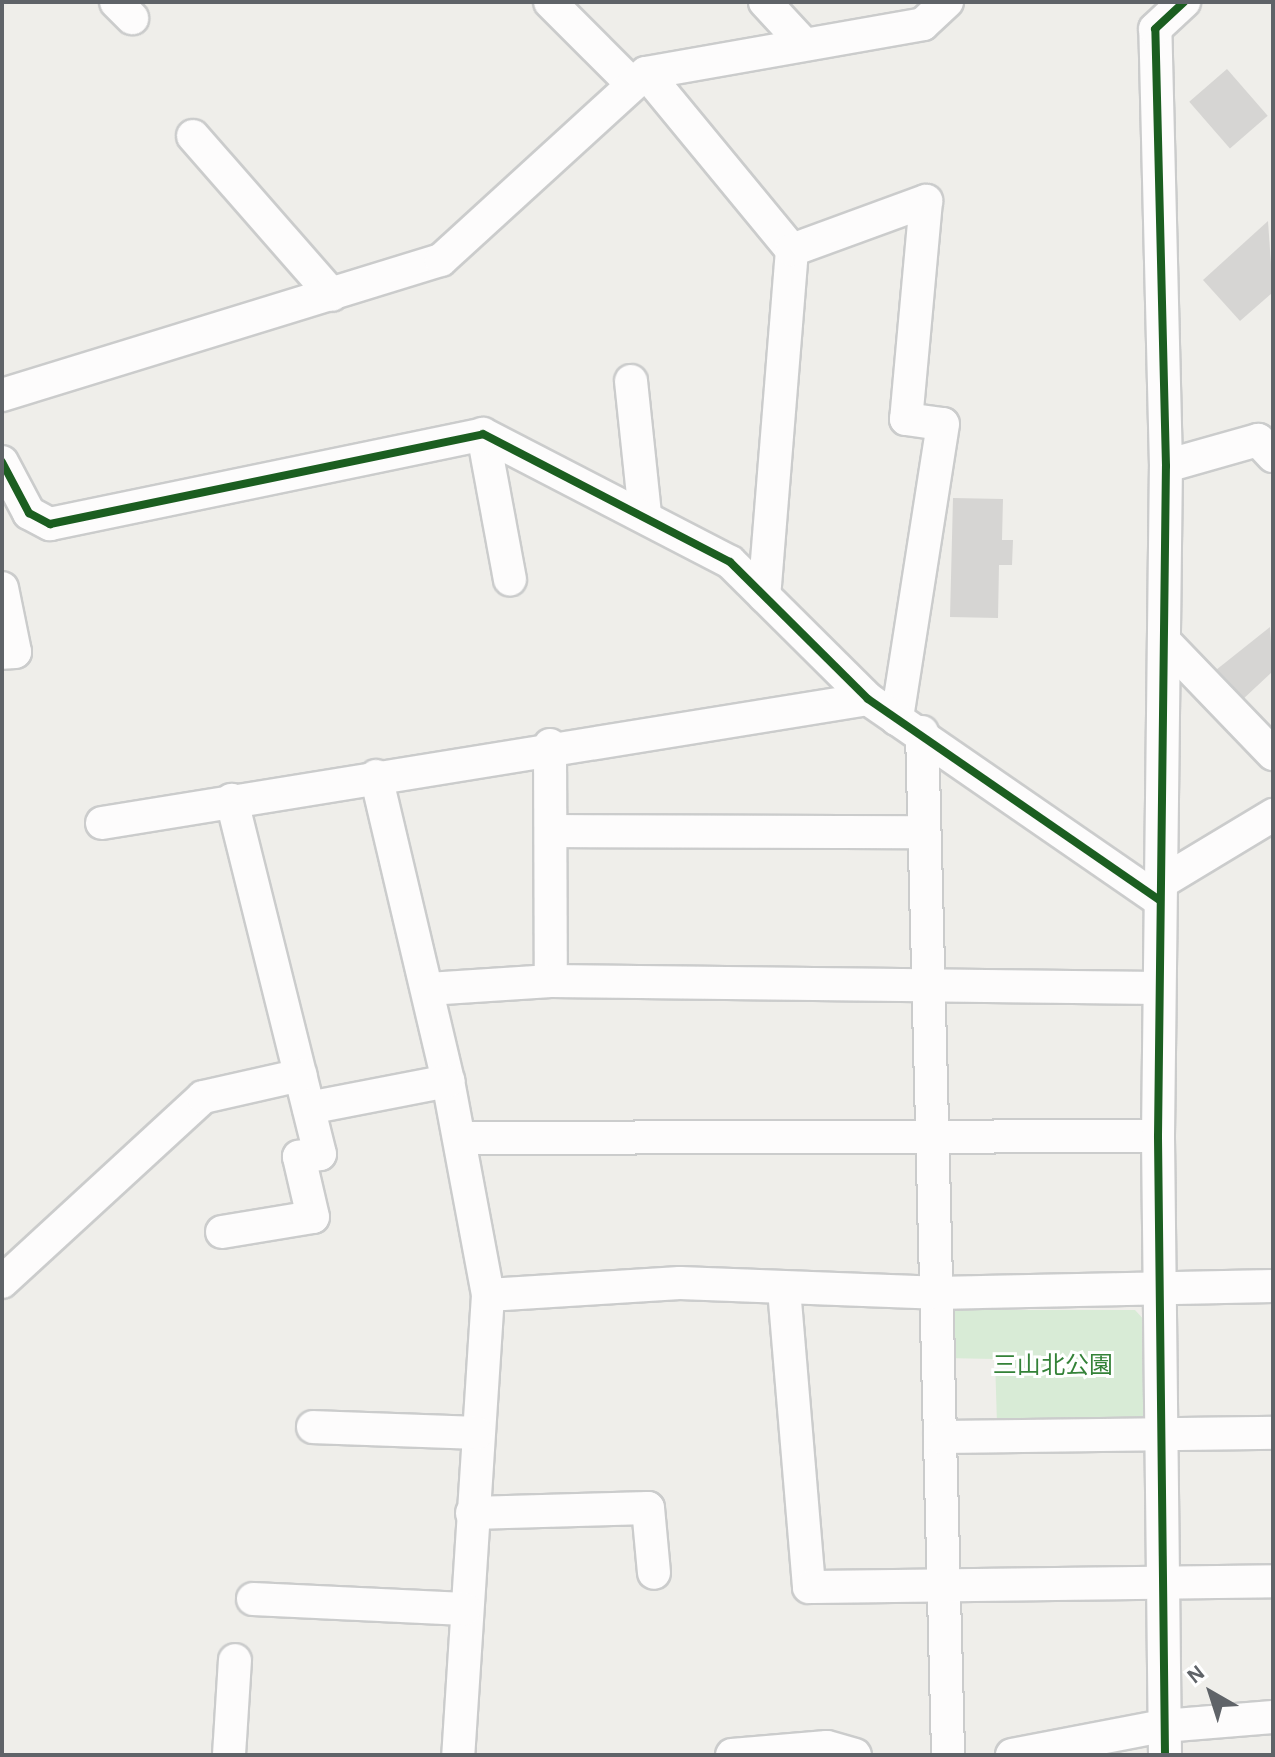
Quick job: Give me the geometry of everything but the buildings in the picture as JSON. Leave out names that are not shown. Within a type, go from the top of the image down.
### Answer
[{"type":"street","points":[[550,2],[638,77],[792,250],[764,596]]},
{"type":"street","points":[[765,2],[803,43]]},
{"type":"street","points":[[2,395],[441,260],[638,77],[803,43],[923,24],[947,2]]},
{"type":"street","points":[[1164,1740],[1165,1436],[1158,1136],[1167,644],[1166,466],[1155,29],[1184,2]]},
{"type":"street","points":[[193,136],[332,295]]},
{"type":"street","points":[[792,250],[926,201],[906,419],[943,424],[909,726],[924,832],[948,1755]]},
{"type":"street","points":[[631,381],[645,514]]},
{"type":"street","points":[[4,480],[29,513],[50,524],[483,434],[645,514],[730,562],[868,699],[1161,891]]},
{"type":"street","points":[[483,434],[510,580]]},
{"type":"street","points":[[1166,466],[1258,440],[1273,456]]},
{"type":"street","points":[[2,588],[15,652],[2,653]]},
{"type":"street","points":[[1167,644],[1273,754]]},
{"type":"street","points":[[102,823],[550,745],[868,699]]},
{"type":"street","points":[[550,745],[551,981]]},
{"type":"street","points":[[376,776],[448,1081],[488,1295],[465,1609],[458,1755]]},
{"type":"street","points":[[222,1232],[313,1217],[299,1157],[320,1154],[232,800]]},
{"type":"street","points":[[1161,891],[1273,815]]},
{"type":"street","points":[[551,831],[924,832]]},
{"type":"street","points":[[428,989],[551,981],[1159,988]]},
{"type":"street","points":[[2,1282],[203,1097],[301,1075]]},
{"type":"street","points":[[309,1108],[448,1081]]},
{"type":"street","points":[[460,1138],[932,1134],[1158,1136]]},
{"type":"street","points":[[488,1295],[680,1283],[936,1293],[1160,1292],[1273,1286]]},
{"type":"street","points":[[784,1289],[809,1587],[944,1588],[1273,1581]]},
{"type":"street","points":[[313,1427],[477,1433]]},
{"type":"street","points":[[940,1437],[1273,1433]]},
{"type":"street","points":[[472,1513],[648,1508],[654,1573]]},
{"type":"street","points":[[253,1599],[465,1609]]},
{"type":"street","points":[[229,1755],[235,1660]]},
{"type":"street","points":[[1012,1755],[1164,1740],[1273,1717]]},
{"type":"street","points":[[732,1755],[827,1747],[855,1755]]},
{"type":"green space","name":"三山北公園","points":[[954,1310],[1135,1310],[1148,1324],[1152,1410],[1141,1426],[997,1424],[995,1359],[944,1358],[940,1326]]},
{"type":"cycle path","points":[[1165,1755],[1158,1136],[1166,466],[1155,29],[1184,2]]},
{"type":"cycle path","points":[[2,462],[29,513],[50,524],[483,434],[730,562],[868,699],[1159,900]]}]
